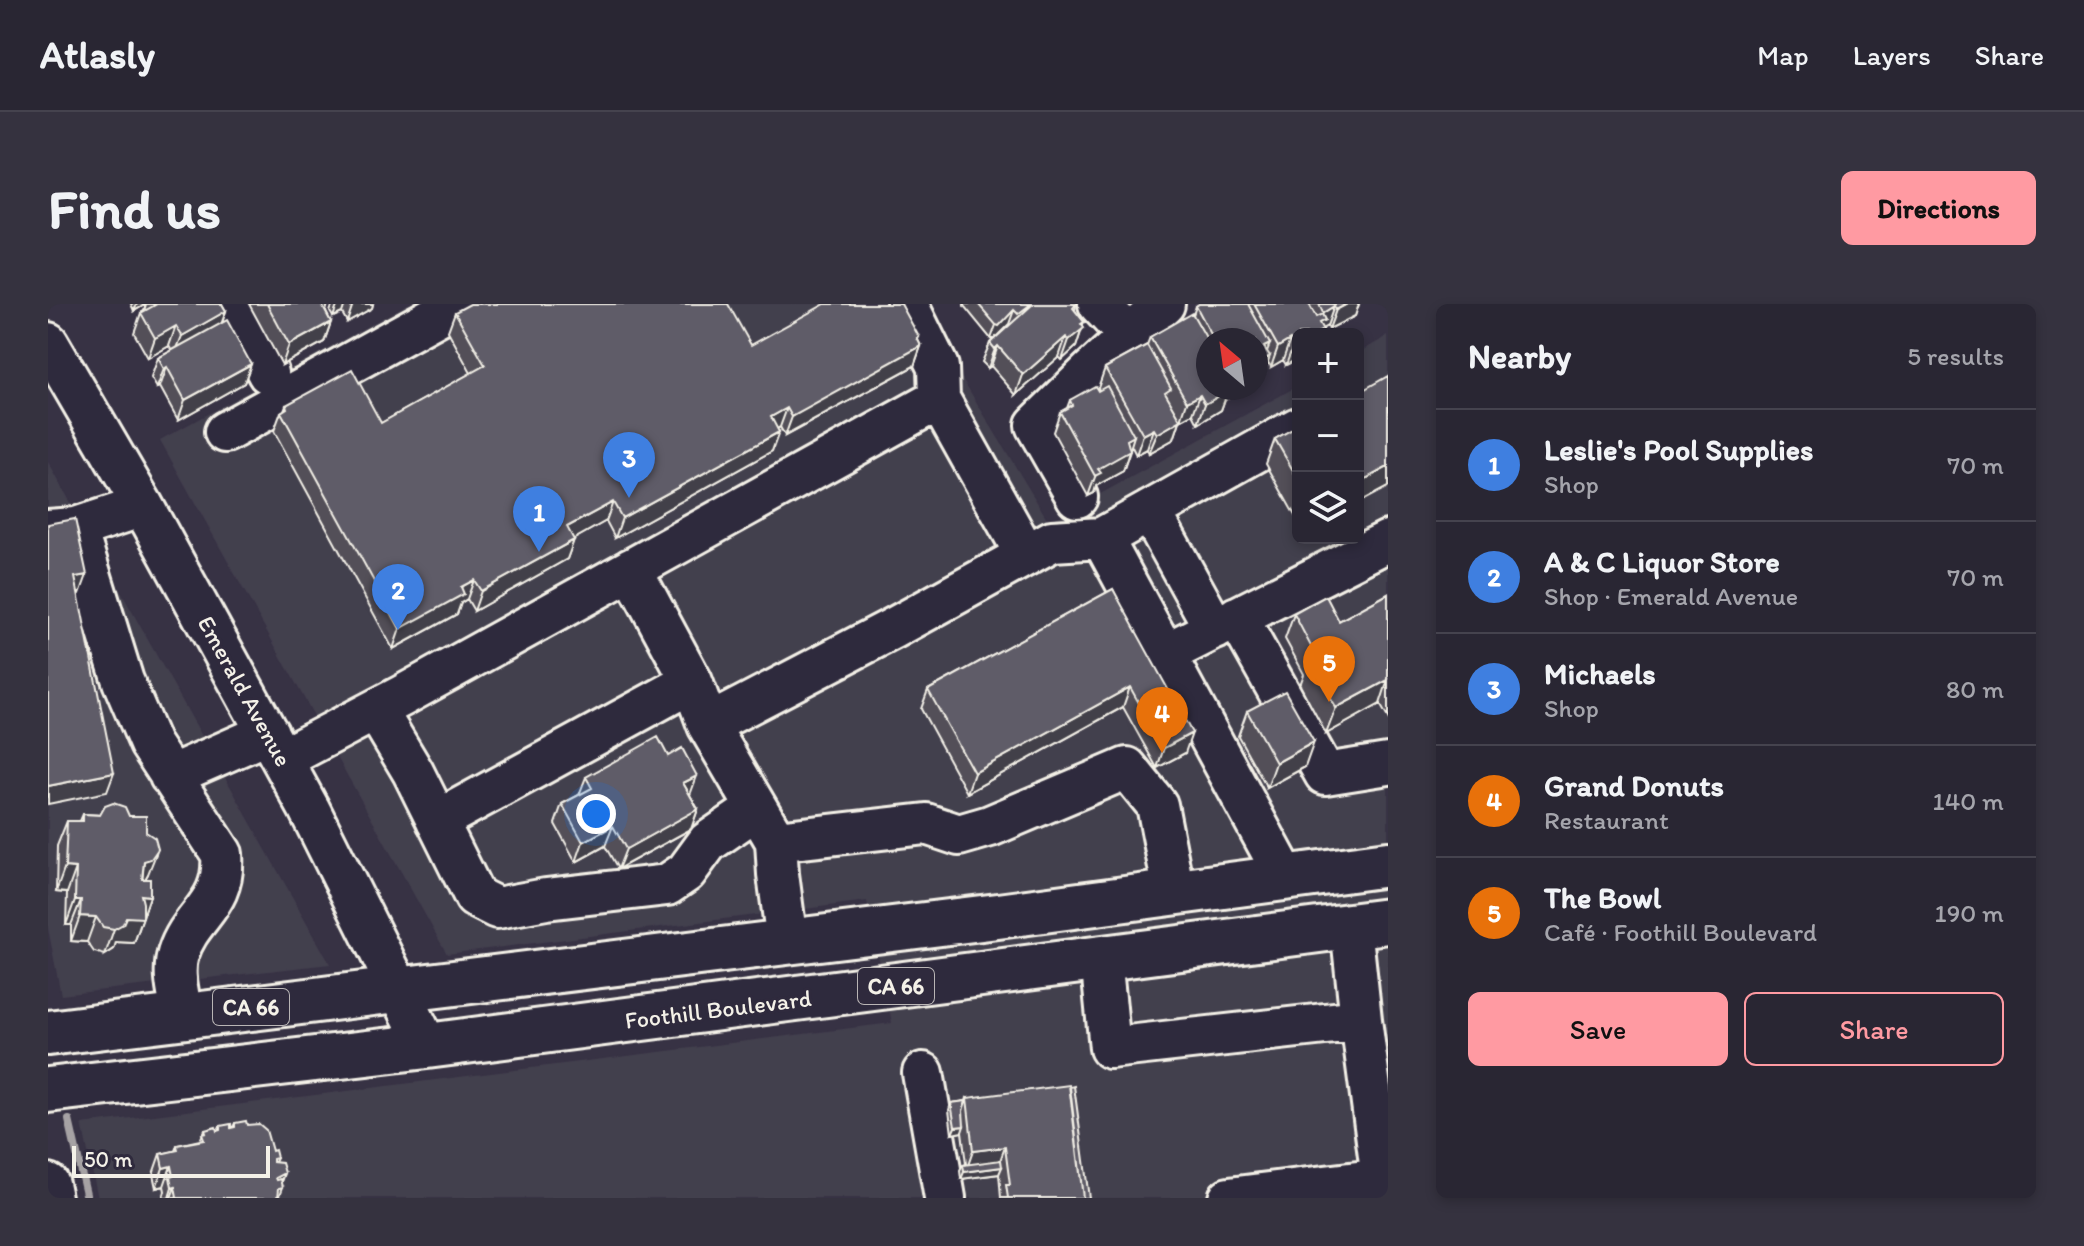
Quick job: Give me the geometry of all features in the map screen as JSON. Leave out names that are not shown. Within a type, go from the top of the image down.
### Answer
[{"type":"main road","name":"CA 66","points":[[48,1033],[1388,864]]},
{"type":"main road","name":"Foothill Boulevard","points":[[48,1090],[427,1046],[1369,924]]},
{"type":"street","points":[[232,304],[268,373]]},
{"type":"street","points":[[225,432],[458,304]]},
{"type":"street","points":[[907,304],[938,367],[939,399],[1026,555]]},
{"type":"street","points":[[1099,304],[1129,336]]},
{"type":"street","points":[[1077,497],[1036,425],[1164,304]]},
{"type":"street","name":"Emerald Avenue","points":[[48,343],[58,384],[143,506],[275,746],[427,1046]]},
{"type":"street","points":[[170,776],[275,746],[376,710],[939,399]]},
{"type":"street","points":[[708,725],[869,642],[1052,541],[1102,538],[1292,431]]},
{"type":"street","points":[[143,506],[62,529],[150,744],[222,854],[224,875],[219,889],[179,952],[175,971],[182,1015]]},
{"type":"street","points":[[1150,511],[1325,774],[1388,764]]},
{"type":"street","points":[[1102,538],[1286,878]]},
{"type":"street","points":[[1165,654],[1388,541]]},
{"type":"street","points":[[631,569],[676,691],[708,725],[766,825],[778,874],[787,942]]},
{"type":"street","points":[[658,748],[656,734],[676,691]]},
{"type":"street","points":[[437,821],[676,691]]},
{"type":"street","points":[[376,710],[413,772],[475,897],[497,908],[667,885],[686,872],[696,828],[926,824],[959,835],[990,826],[1127,768],[1157,805],[1174,892]]},
{"type":"street","points":[[1229,1198],[1385,1178],[1369,924]]},
{"type":"street","points":[[1101,958],[1110,1048],[1372,994]]},
{"type":"street","points":[[923,1073],[945,1198]]},
{"type":"street","points":[[48,1184],[51,1198]]},
{"type":"shaded area","points":[[408,304],[917,304],[1049,522],[1292,389],[1292,544],[1364,544],[1364,350],[1388,336],[1388,1198],[98,1198],[82,1124],[892,1023],[867,901],[447,954],[160,440]]},
{"type":"shaded area","points":[[48,462],[330,964],[61,995],[48,928]]},
{"type":"building","points":[[157,304],[222,304],[226,311],[182,336],[176,326],[155,338],[141,313]]},
{"type":"building","points":[[267,304],[328,304],[323,307],[331,322],[289,345]]},
{"type":"building","points":[[470,304],[728,304],[751,345],[825,304],[901,304],[921,346],[792,417],[787,408],[771,417],[779,432],[622,518],[613,502],[567,527],[574,540],[481,591],[474,580],[461,587],[464,594],[400,629],[281,412],[287,408],[286,405],[352,369],[381,423],[485,365],[455,312]]},
{"type":"building","points":[[978,304],[1031,304],[1018,314],[1014,310],[999,326]]},
{"type":"building","points":[[1033,304],[1076,304],[1073,308],[1084,322],[1081,324],[1084,328],[1069,340],[1066,337],[1023,375],[998,346],[995,349],[990,343]]},
{"type":"building","points":[[1248,304],[1261,328],[1208,328],[1196,306]]},
{"type":"building","points":[[1254,304],[1309,304],[1316,317],[1322,314],[1325,320],[1319,323],[1322,328],[1292,328],[1292,344],[1290,340],[1278,347]]},
{"type":"building","points":[[1319,304],[1347,304],[1336,310],[1334,306],[1323,313]]},
{"type":"building","points":[[1192,313],[1201,328],[1196,328],[1196,397],[1187,402],[1150,337]]},
{"type":"building","points":[[227,320],[251,364],[185,400],[167,367],[164,369],[158,358]]},
{"type":"building","points":[[1147,345],[1171,388],[1165,392],[1181,420],[1157,434],[1154,429],[1143,435],[1105,368]]},
{"type":"building","points":[[1388,376],[1388,467],[1364,480],[1364,400],[1364,390]]},
{"type":"building","points":[[1095,386],[1098,391],[1107,386],[1134,436],[1127,440],[1130,451],[1098,469],[1101,473],[1095,476],[1060,412],[1072,405],[1070,400]]},
{"type":"building","points":[[1292,429],[1292,469],[1275,439]]},
{"type":"building","points":[[75,519],[87,575],[75,577],[114,773],[48,786],[48,524]]},
{"type":"building","points":[[1113,589],[1192,733],[1164,748],[1130,687],[974,773],[928,690]]},
{"type":"building","points":[[1388,594],[1388,680],[1336,708],[1309,660],[1316,656],[1294,614],[1326,596],[1339,621]]},
{"type":"building","points":[[1285,691],[1314,742],[1276,763],[1247,711]]},
{"type":"building","points":[[658,737],[668,756],[682,748],[697,776],[683,783],[698,809],[626,849],[613,826],[583,842],[562,804],[592,788],[586,777]]},
{"type":"building","points":[[113,803],[125,807],[129,816],[146,816],[146,832],[155,838],[158,849],[151,859],[144,861],[142,879],[150,879],[150,896],[141,895],[143,918],[126,917],[123,924],[114,929],[103,927],[96,917],[80,916],[81,900],[75,900],[76,868],[65,867],[67,821],[83,821],[83,814],[100,815],[105,806]]},
{"type":"building","points":[[1069,1085],[1083,1198],[1008,1198],[1006,1185],[1010,1185],[1005,1147],[973,1151],[967,1098]]},
{"type":"building","points":[[1074,1086],[1089,1198],[1083,1198],[1070,1087]]},
{"type":"building","points":[[966,1101],[964,1126],[955,1127],[951,1103]]},
{"type":"building","points":[[246,1121],[247,1125],[259,1124],[266,1130],[277,1158],[273,1162],[282,1163],[285,1173],[276,1178],[281,1179],[283,1187],[279,1188],[278,1198],[177,1198],[175,1187],[172,1188],[171,1166],[163,1168],[160,1154],[178,1150],[177,1145],[204,1140],[202,1134],[206,1133],[205,1130],[216,1127],[217,1131],[220,1126],[231,1124],[231,1128],[235,1127],[235,1123]]},
{"type":"building","points":[[1001,1160],[1002,1167],[964,1172],[963,1165]]},
{"type":"waterway","points":[[69,1120],[87,1198]]},
{"type":"place","name":"Michaels","points":[[629,498]]},
{"type":"place","name":"Leslie's Pool Supplies","points":[[539,552]]},
{"type":"place","name":"A & C Liquor Store","points":[[398,630]]},
{"type":"place","name":"The Bowl","points":[[1329,702]]},
{"type":"place","name":"Grand Donuts","points":[[1162,753]]}]
